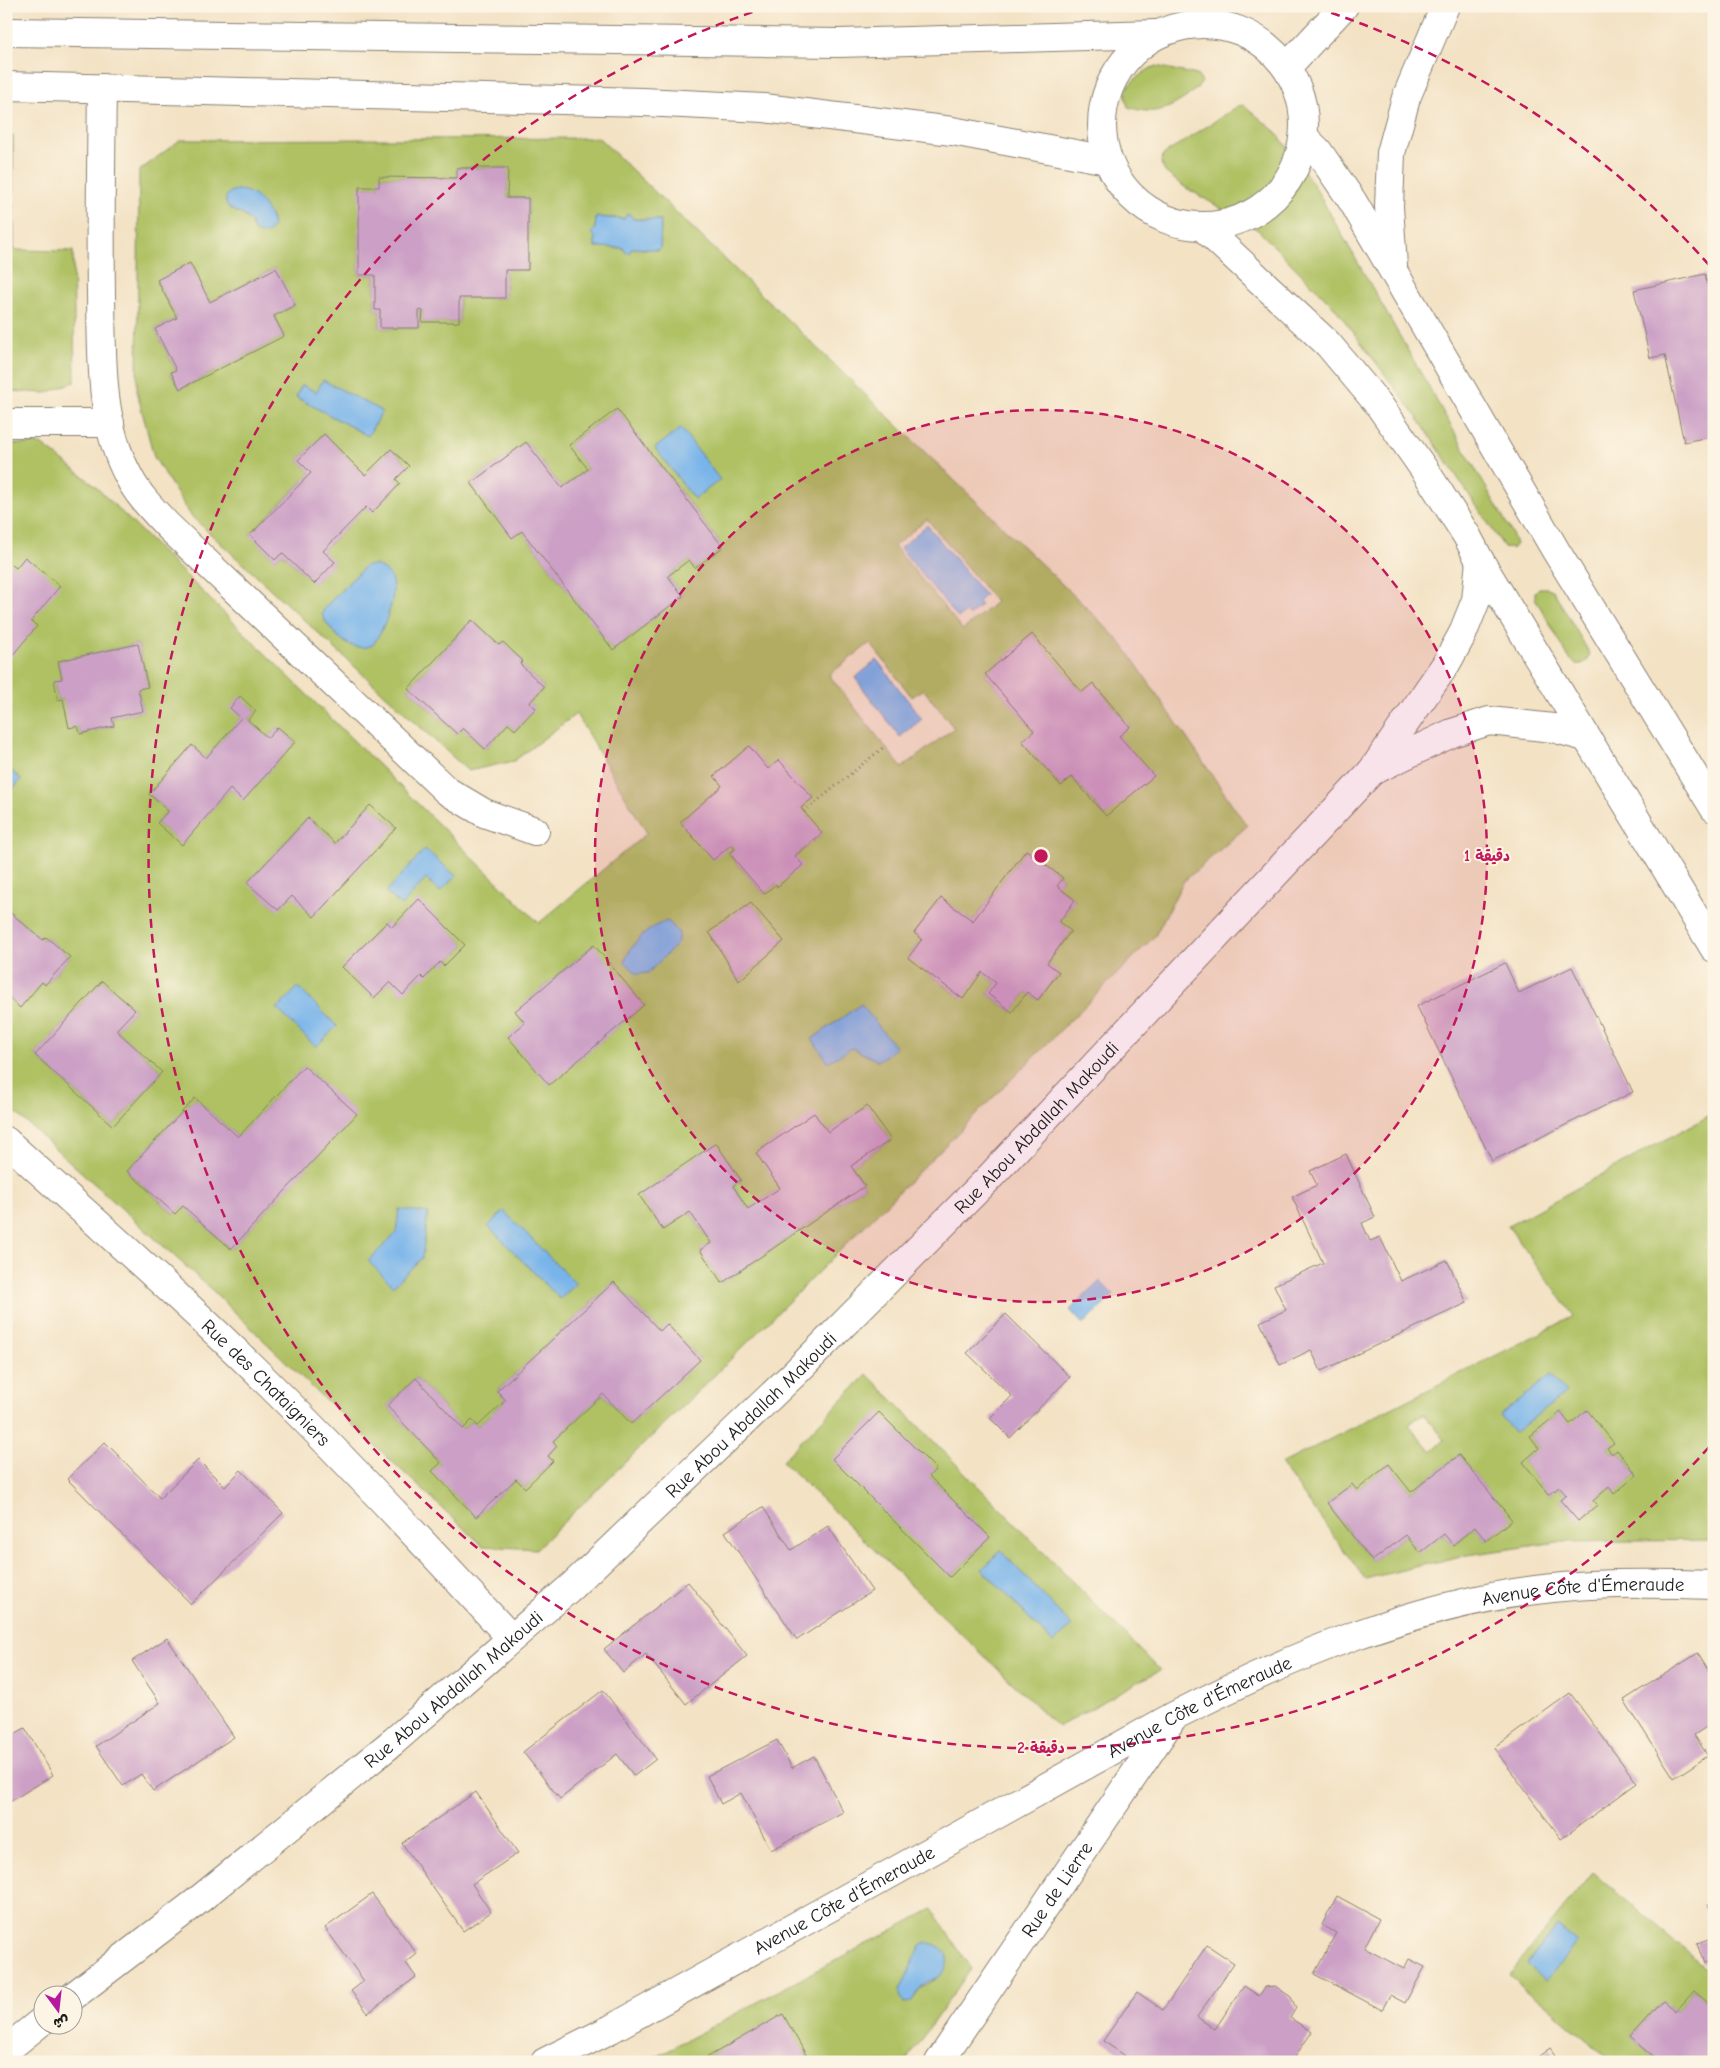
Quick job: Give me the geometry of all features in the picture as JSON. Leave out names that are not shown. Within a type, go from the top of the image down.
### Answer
[{"type":"street","points":[[6,32],[839,43],[1168,30],[1212,24],[1228,26],[1251,34],[1271,49],[1287,67],[1298,89],[1304,113],[1304,138],[1298,161],[1286,182],[1270,201],[1250,215],[1226,224],[1202,226],[1177,223],[1155,214],[1134,200],[1118,181],[1107,160],[1102,136],[1102,112],[1108,88],[1119,66],[1136,48],[1168,30],[1208,6]]},
{"type":"street","points":[[1287,67],[1344,6]]},
{"type":"street","points":[[1394,272],[1389,207],[1391,153],[1406,98],[1446,6]]},
{"type":"street","points":[[6,86],[642,102],[764,108],[952,130],[1107,160]]},
{"type":"street","points":[[102,88],[100,207],[102,328],[106,402],[110,424],[128,477],[152,509],[174,532],[447,791],[484,813],[535,831]]},
{"type":"street","points":[[1304,138],[1318,151],[1353,202],[1561,560],[1714,808]]},
{"type":"street","points":[[1202,226],[1328,344],[1379,405],[1467,536],[1585,737],[1714,948]]},
{"type":"street","points":[[6,423],[110,424]]},
{"type":"street","name":"Rue Abou Abdallah Makoudi","points":[[82,1990],[195,1903],[394,1741],[572,1586],[726,1441],[988,1179],[1372,771],[1446,664],[1462,635],[1476,600],[1480,561]]},
{"type":"street","name":"Rue Abou Abdallah Makoudi","points":[[1372,771],[1452,733],[1489,721],[1553,728],[1585,737]]},
{"type":"street","name":"Rue des Chataigniers","points":[[6,1142],[143,1265],[276,1391],[413,1532],[510,1638]]},
{"type":"street","name":"Avenue Côte d'Émeraude","points":[[545,2062],[619,2024],[1174,1716],[1243,1681],[1301,1656],[1347,1639],[1443,1609],[1544,1589],[1598,1585],[1714,1585]]},
{"type":"street","name":"Rue de Lierre","points":[[939,2062],[1174,1716]]},
{"type":"street","points":[[6,2050],[32,2029]]},
{"type":"path","points":[[804,812],[885,746]]},
{"type":"green space","points":[[1156,66],[1197,75],[1202,82],[1188,96],[1166,108],[1145,111],[1128,107],[1126,94],[1128,87],[1141,75]]},
{"type":"green space","points":[[1244,105],[1277,133],[1312,182],[1512,533],[1516,544],[1512,549],[1504,547],[1419,420],[1335,308],[1258,230],[1183,186],[1165,172],[1161,163],[1163,155],[1238,106]]},
{"type":"green space","points":[[6,136],[13,136],[14,250],[73,251],[75,382],[46,393],[6,391]]},
{"type":"green space","points":[[599,138],[1123,645],[1247,826],[1183,882],[1155,936],[725,1365],[536,1549],[483,1546],[314,1389],[213,1291],[6,1104],[6,995],[20,1007],[42,982],[45,985],[70,957],[46,937],[43,940],[6,909],[6,798],[21,779],[6,767],[6,444],[41,444],[92,483],[539,923],[647,833],[576,714],[514,761],[468,771],[191,516],[154,457],[137,392],[139,171],[180,140]],"holes":[[[457,168],[507,168],[507,198],[528,198],[528,270],[505,270],[505,298],[459,298],[459,322],[423,322],[423,311],[419,310],[419,328],[380,328],[380,310],[375,310],[375,275],[359,275],[360,187],[379,187],[380,177],[457,178]],[[260,200],[272,219],[268,233],[255,232],[250,221],[242,214]],[[596,217],[661,220],[660,250],[632,248],[630,252],[626,252],[623,248],[595,247],[595,237],[591,233],[595,229]],[[190,263],[210,302],[275,268],[295,305],[274,316],[284,336],[180,389],[171,373],[176,370],[155,329],[177,318],[157,281]],[[302,385],[316,392],[381,412],[368,436],[296,397]],[[617,409],[723,547],[695,568],[689,560],[668,576],[683,596],[613,650],[522,531],[512,537],[471,483],[526,442],[562,488],[588,469],[569,444]],[[324,434],[365,475],[391,449],[409,466],[396,479],[400,484],[372,512],[366,507],[323,551],[334,562],[314,584],[282,553],[275,560],[250,534],[311,473],[298,460]],[[927,519],[996,602],[963,630],[894,546]],[[365,566],[392,601],[380,634],[348,645],[325,621],[322,614],[325,607]],[[472,620],[499,645],[503,642],[523,661],[520,664],[544,687],[529,703],[535,708],[515,730],[508,724],[485,749],[463,728],[457,734],[408,689]],[[1032,634],[1082,692],[1094,683],[1130,726],[1119,736],[1153,776],[1105,816],[1072,777],[1061,786],[1022,741],[1034,731],[985,674]],[[870,643],[912,697],[923,689],[954,728],[902,768],[829,675]],[[138,644],[148,686],[138,689],[143,711],[112,718],[114,726],[80,734],[78,726],[63,699],[58,700],[54,681],[62,679],[58,661]],[[240,697],[256,711],[248,720],[268,738],[278,727],[295,742],[243,800],[230,789],[182,844],[157,823],[168,811],[149,794],[192,745],[206,758],[241,718]],[[749,747],[768,769],[779,760],[812,798],[801,808],[822,834],[795,856],[777,886],[776,884],[764,894],[729,854],[735,849],[731,845],[680,822],[722,786],[714,775]],[[370,805],[396,828],[292,896],[278,910],[248,882],[308,818],[335,843]],[[1026,850],[1063,878],[1057,886],[1075,900],[1059,922],[1071,932],[1047,963],[1059,973],[1038,1000],[1027,992],[1012,1012],[988,994],[996,983],[982,972],[962,999],[908,957],[922,939],[914,933],[941,898],[973,921]],[[456,876],[440,892],[426,879]],[[419,900],[465,945],[445,965],[440,962],[424,978],[421,976],[403,994],[390,982],[374,998],[343,967],[386,922],[392,927]],[[751,903],[784,941],[739,981],[709,933]],[[593,945],[644,1005],[549,1084],[509,1037],[525,1023],[516,1011]],[[102,981],[135,1010],[116,1030],[162,1072],[113,1126],[35,1055]],[[852,1048],[896,1048],[878,1061]],[[304,1066],[356,1114],[231,1249],[183,1206],[174,1214],[127,1171],[195,1098],[238,1137]],[[867,1106],[891,1140],[851,1166],[865,1186],[722,1283],[700,1251],[711,1243],[690,1212],[663,1230],[639,1195],[716,1144],[741,1180],[733,1186],[748,1209],[780,1188],[757,1152],[814,1114],[828,1132]],[[396,1233],[393,1286],[368,1261]],[[614,1282],[660,1331],[667,1325],[700,1359],[631,1424],[603,1394],[553,1441],[557,1446],[548,1456],[553,1461],[525,1488],[516,1479],[476,1517],[433,1471],[441,1463],[387,1406],[416,1378],[463,1429],[472,1420],[478,1426],[506,1400],[497,1391]]]},
{"type":"green space","points":[[1539,588],[1553,590],[1590,654],[1588,660],[1582,664],[1575,664],[1569,658],[1535,598],[1535,592]]},
{"type":"green space","points":[[1714,1113],[1714,1540],[1557,1542],[1461,1556],[1365,1579],[1281,1464],[1574,1316],[1508,1226]],"holes":[[[1560,1412],[1570,1424],[1614,1443],[1607,1448],[1612,1454],[1617,1450],[1637,1475],[1614,1493],[1609,1487],[1593,1501],[1597,1505],[1578,1521],[1560,1500],[1566,1495],[1559,1487],[1549,1495],[1523,1462],[1539,1448],[1530,1436]],[[1423,1413],[1445,1440],[1431,1451],[1409,1425]],[[1459,1455],[1511,1520],[1486,1541],[1475,1527],[1453,1545],[1444,1534],[1420,1552],[1406,1535],[1372,1561],[1327,1503],[1352,1484],[1357,1490],[1389,1464],[1411,1492]]]},
{"type":"green space","points":[[867,1374],[1160,1670],[1058,1727],[782,1461]],"holes":[[[879,1412],[929,1476],[990,1537],[950,1577]],[[1001,1551],[1071,1626],[1053,1643],[982,1569]]]},
{"type":"green space","points":[[1593,1872],[1714,1975],[1714,2008],[1694,1991],[1676,2011],[1663,2000],[1630,2037],[1659,2062],[1613,2062],[1509,1975]]},
{"type":"green space","points":[[932,1909],[971,1969],[905,2062],[810,2062],[783,2015],[699,2062],[650,2062],[649,2060]],"holes":[[[936,1979],[921,1988],[911,2002],[900,1990],[904,1983]]]},
{"type":"water","points":[[236,190],[255,196],[265,206],[273,225],[268,233],[255,232],[252,224],[244,215],[227,205],[226,197],[230,192]]},
{"type":"water","points":[[627,214],[630,214],[633,219],[661,220],[660,250],[632,248],[630,252],[626,253],[623,248],[595,247],[595,237],[591,233],[595,229],[596,217],[624,219]]},
{"type":"water","points":[[323,380],[382,411],[368,436],[296,397],[302,385],[316,392]]},
{"type":"water","points":[[681,428],[720,480],[694,499],[655,448]]},
{"type":"water","points":[[927,525],[985,595],[978,602],[981,605],[969,616],[966,612],[958,618],[900,548]]},
{"type":"water","points":[[376,565],[389,574],[392,581],[393,590],[390,610],[382,630],[373,645],[357,647],[350,645],[336,635],[322,614],[325,607],[365,566]]},
{"type":"water","points":[[877,660],[922,719],[900,737],[855,678]]},
{"type":"water","points":[[6,767],[21,779],[6,798]]},
{"type":"water","points":[[425,849],[456,876],[440,892],[426,879],[401,906],[386,892]]},
{"type":"water","points":[[668,921],[679,933],[677,944],[648,973],[637,974],[625,962],[627,955],[636,942],[648,931]]},
{"type":"water","points":[[298,987],[337,1026],[316,1047],[277,1009]]},
{"type":"water","points":[[861,1004],[896,1048],[878,1061],[852,1048],[828,1062],[812,1039]]},
{"type":"water","points":[[399,1209],[428,1213],[422,1258],[393,1286],[368,1261],[396,1233]]},
{"type":"water","points":[[504,1211],[576,1284],[560,1299],[488,1226]]},
{"type":"water","points":[[1100,1281],[1114,1295],[1083,1324],[1070,1310]]},
{"type":"water","points":[[1551,1375],[1566,1393],[1514,1433],[1500,1415]]},
{"type":"water","points":[[1001,1551],[1072,1626],[1053,1643],[982,1569]]},
{"type":"water","points":[[1557,1926],[1577,1942],[1546,1981],[1526,1965]]},
{"type":"water","points":[[926,1943],[937,1946],[945,1952],[947,1957],[946,1967],[941,1975],[919,1989],[911,2002],[904,2003],[900,1990],[920,1947]]},
{"type":"building","points":[[457,168],[508,168],[507,198],[528,198],[528,270],[505,270],[505,298],[459,298],[459,322],[422,322],[423,311],[419,310],[419,328],[380,328],[380,310],[375,310],[375,275],[359,275],[359,187],[379,187],[379,177],[457,178]]},
{"type":"building","points":[[190,263],[210,302],[276,268],[295,305],[274,316],[284,336],[180,389],[171,372],[176,370],[155,329],[177,318],[157,280]]},
{"type":"building","points":[[1705,274],[1714,315],[1714,436],[1684,442],[1665,355],[1650,358],[1634,290]]},
{"type":"building","points":[[617,409],[723,547],[695,568],[689,560],[668,576],[683,596],[613,650],[522,531],[512,538],[471,483],[526,442],[562,488],[588,469],[569,445]]},
{"type":"building","points":[[324,434],[365,475],[391,449],[409,466],[396,479],[400,484],[372,513],[366,507],[323,551],[335,562],[314,584],[282,553],[275,560],[250,535],[311,473],[298,460]]},
{"type":"building","points":[[25,557],[60,586],[31,621],[37,626],[6,663],[6,560],[16,568]]},
{"type":"building","points":[[472,620],[499,645],[503,642],[523,661],[520,664],[544,687],[529,703],[536,708],[515,730],[508,724],[485,749],[463,728],[457,734],[408,689]]},
{"type":"building","points":[[1032,634],[1082,692],[1093,683],[1130,727],[1119,736],[1154,776],[1106,816],[1072,777],[1061,786],[1022,741],[1034,731],[985,674]]},
{"type":"building","points":[[138,644],[148,687],[138,689],[143,711],[112,718],[114,726],[80,734],[78,726],[69,728],[63,699],[58,700],[54,680],[62,679],[58,661]]},
{"type":"building","points":[[240,696],[256,711],[248,720],[268,738],[278,727],[295,742],[243,801],[230,789],[182,845],[157,823],[168,811],[149,794],[192,745],[206,758],[241,718],[230,708]]},
{"type":"building","points":[[749,746],[768,769],[779,760],[813,798],[801,808],[822,833],[795,856],[803,865],[777,887],[776,884],[764,894],[729,853],[735,849],[731,845],[713,860],[680,822],[722,786],[714,776]]},
{"type":"building","points":[[370,805],[396,828],[314,917],[292,896],[278,910],[247,883],[308,818],[335,843]]},
{"type":"building","points":[[1026,850],[1063,878],[1057,886],[1075,900],[1059,922],[1071,931],[1047,963],[1059,972],[1038,1000],[1027,992],[1012,1012],[988,994],[996,983],[982,972],[963,999],[908,958],[922,939],[914,933],[941,898],[973,921]]},
{"type":"building","points":[[419,899],[465,945],[444,966],[440,962],[424,979],[421,976],[403,995],[390,982],[374,998],[342,967],[387,922],[392,927]]},
{"type":"building","points":[[751,903],[784,941],[739,981],[709,932]]},
{"type":"building","points":[[6,909],[43,940],[46,937],[70,957],[45,985],[42,982],[20,1008],[6,995]]},
{"type":"building","points":[[594,945],[644,1005],[549,1085],[508,1037],[525,1023],[515,1011]]},
{"type":"building","points":[[1505,963],[1519,993],[1572,967],[1633,1092],[1492,1161],[1417,1006]]},
{"type":"building","points":[[102,981],[135,1010],[116,1030],[162,1072],[113,1126],[35,1055]]},
{"type":"building","points":[[304,1066],[357,1114],[231,1249],[183,1206],[175,1214],[127,1171],[195,1098],[238,1137]]},
{"type":"building","points":[[867,1106],[891,1140],[851,1166],[865,1186],[722,1283],[700,1250],[711,1243],[690,1212],[663,1230],[639,1195],[716,1143],[741,1180],[733,1186],[748,1209],[780,1188],[756,1153],[814,1113],[828,1132]]},
{"type":"building","points":[[1346,1154],[1375,1217],[1362,1223],[1370,1241],[1380,1237],[1401,1281],[1447,1260],[1467,1303],[1321,1371],[1311,1350],[1280,1365],[1260,1322],[1286,1310],[1274,1285],[1323,1263],[1292,1197],[1317,1185],[1310,1171]]},
{"type":"building","points":[[614,1282],[660,1331],[667,1324],[700,1360],[631,1424],[603,1394],[553,1441],[557,1446],[548,1456],[553,1461],[525,1488],[516,1479],[476,1517],[432,1471],[441,1463],[387,1406],[416,1378],[463,1429],[472,1420],[478,1426],[506,1400],[497,1391]]},
{"type":"building","points":[[1006,1314],[1070,1377],[1010,1438],[990,1418],[1012,1396],[967,1353]]},
{"type":"building","points":[[1587,1410],[1614,1443],[1607,1448],[1612,1454],[1617,1450],[1637,1475],[1614,1494],[1609,1487],[1593,1501],[1597,1505],[1578,1521],[1560,1500],[1566,1495],[1559,1487],[1549,1495],[1523,1462],[1539,1448],[1530,1436],[1560,1412],[1570,1424]]},
{"type":"building","points":[[879,1412],[936,1469],[929,1476],[990,1537],[950,1577],[832,1459]]},
{"type":"building","points":[[105,1442],[160,1498],[198,1460],[225,1487],[241,1470],[283,1513],[191,1604],[67,1479]]},
{"type":"building","points":[[1459,1455],[1512,1520],[1486,1541],[1475,1527],[1453,1545],[1444,1534],[1420,1553],[1406,1535],[1372,1561],[1327,1503],[1352,1484],[1357,1490],[1389,1464],[1411,1492]]},
{"type":"building","points":[[763,1507],[791,1550],[828,1526],[872,1591],[797,1640],[725,1532]]},
{"type":"building","points":[[688,1582],[747,1656],[686,1704],[646,1654],[623,1673],[604,1649]]},
{"type":"building","points":[[167,1638],[234,1737],[153,1791],[141,1774],[123,1786],[96,1746],[160,1703],[132,1661]]},
{"type":"building","points":[[1698,1653],[1714,1678],[1714,1722],[1694,1735],[1708,1756],[1674,1778],[1624,1700]]},
{"type":"building","points":[[603,1690],[656,1759],[634,1776],[617,1754],[560,1799],[523,1752]]},
{"type":"building","points":[[1570,1693],[1637,1783],[1561,1839],[1494,1748]]},
{"type":"building","points":[[25,1728],[53,1775],[6,1804],[6,1739]]},
{"type":"building","points":[[777,1740],[792,1768],[814,1756],[843,1812],[771,1850],[741,1793],[721,1804],[707,1776]]},
{"type":"building","points":[[476,1792],[518,1853],[472,1884],[491,1912],[463,1931],[402,1843]]},
{"type":"building","points":[[372,1894],[417,1954],[406,1963],[416,1977],[368,2013],[351,1991],[364,1981],[325,1928]]},
{"type":"building","points":[[1337,1896],[1379,1919],[1364,1948],[1404,1969],[1409,1959],[1425,1967],[1405,2003],[1390,1995],[1382,2010],[1314,1974],[1336,1933],[1322,1925]]},
{"type":"building","points":[[1714,1902],[1714,1919],[1713,1919],[1708,1904]]},
{"type":"building","points":[[1714,1937],[1714,1960],[1704,1964],[1697,1943]]},
{"type":"building","points":[[1207,1945],[1234,1963],[1197,2017],[1215,2029],[1244,1986],[1259,1996],[1265,1987],[1275,1986],[1291,1997],[1296,2008],[1290,2018],[1312,2032],[1291,2062],[1119,2062],[1124,2055],[1103,2041],[1137,1992],[1163,2010]]},
{"type":"building","points":[[1694,1991],[1714,2008],[1714,2062],[1659,2062],[1630,2037],[1663,2000],[1676,2011]]},
{"type":"building","points":[[783,2014],[810,2062],[699,2062]]},
{"type":"building","points":[[1550,2048],[1560,2062],[1531,2062]]}]
